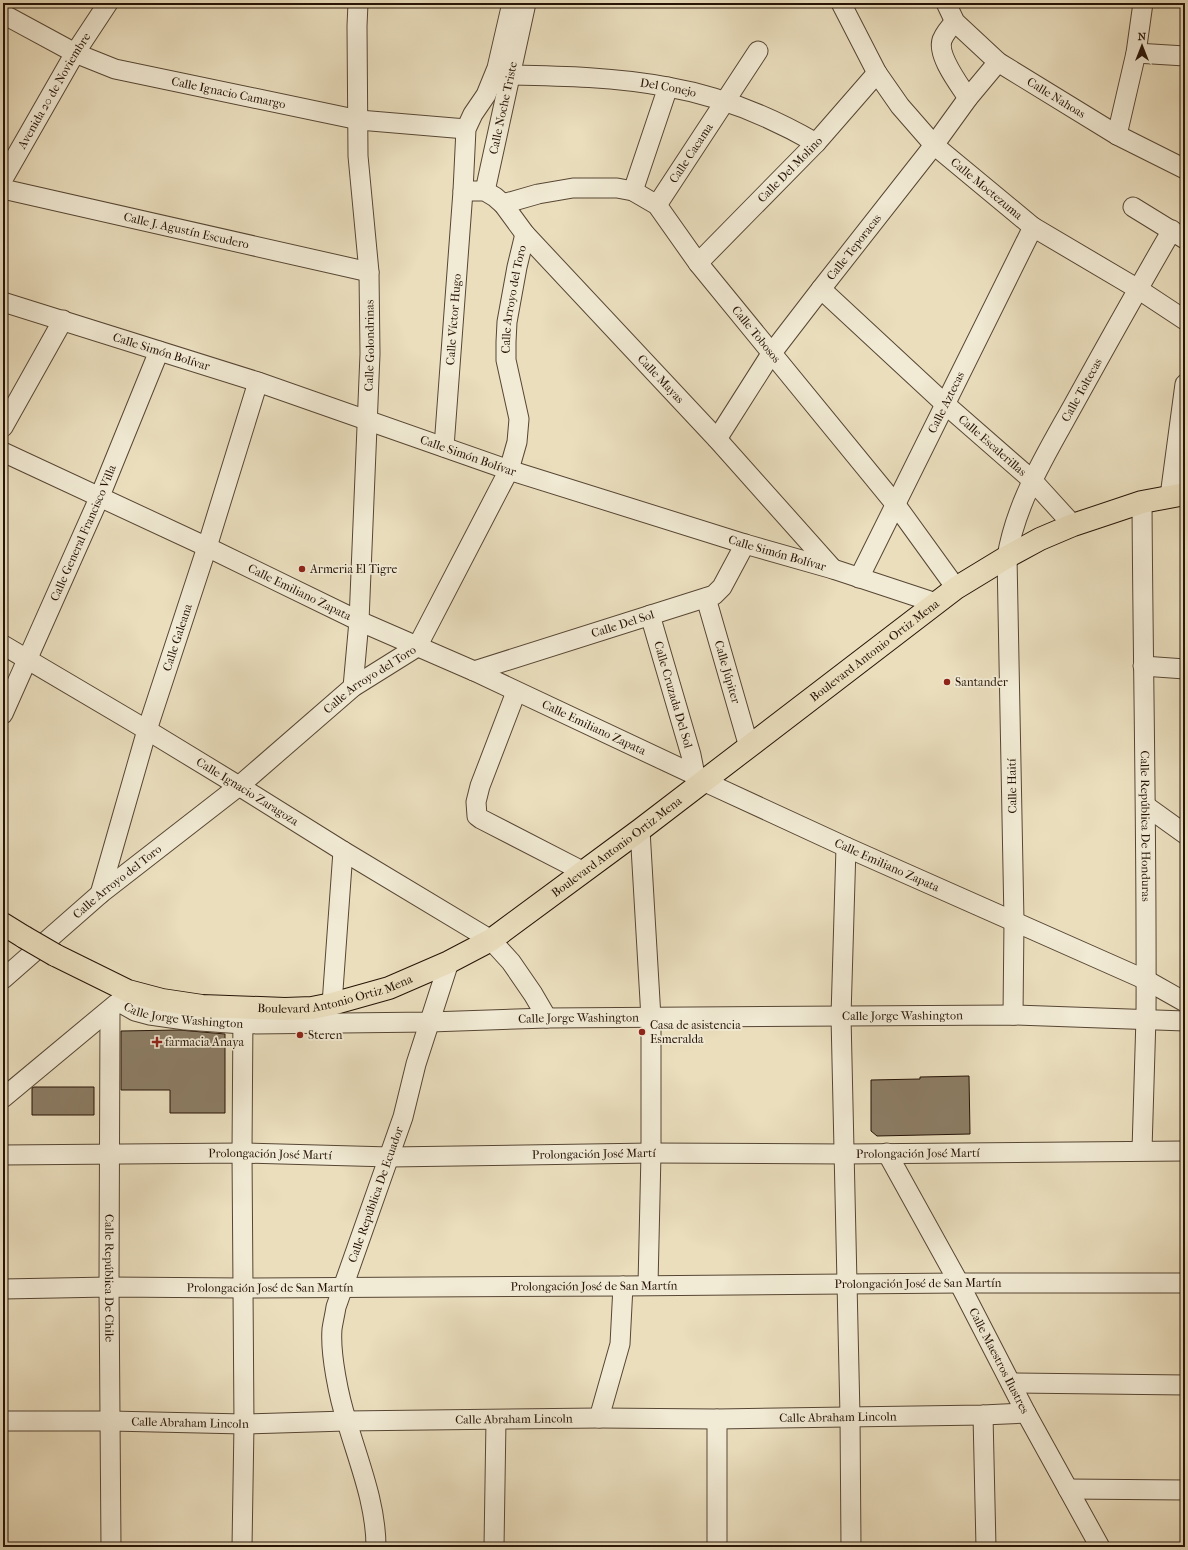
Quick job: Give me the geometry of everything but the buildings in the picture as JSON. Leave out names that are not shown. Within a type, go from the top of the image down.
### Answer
[{"type":"main road","name":"Boulevard Antonio Ortiz Mena","points":[[3,924],[55,955],[119,1001],[162,1000],[202,1006],[243,1016],[292,1009],[312,1008],[389,988],[449,962],[491,940],[640,830],[699,778],[749,746],[956,588],[1040,539],[1072,525],[1142,502],[1178,495]]},
{"type":"street","name":"Avenida 20 de Noviembre","points":[[3,179],[75,54],[108,3]]},
{"type":"street","name":"Calle Golondrinas","points":[[353,688],[359,620],[370,346],[369,272],[358,156],[358,3]]},
{"type":"street","points":[[466,130],[473,114],[504,72],[512,3]]},
{"type":"street","name":"Calle Noche Triste","points":[[485,191],[504,72],[526,3]]},
{"type":"street","name":"Calle Moctezuma","points":[[841,3],[877,74],[900,106],[934,145],[1033,227],[1138,289],[1185,320]]},
{"type":"street","name":"Calle Nahoas","points":[[946,3],[955,22],[998,62],[1117,135],[1185,169]]},
{"type":"street","points":[[1117,135],[1136,52],[1143,3]]},
{"type":"street","name":"Calle Ignacio Camargo","points":[[3,14],[75,54],[115,69],[359,120],[466,130]]},
{"type":"street","points":[[955,22],[946,32],[942,41],[941,49],[943,57],[968,98]]},
{"type":"street","name":"Calle Cacama","points":[[657,206],[758,51]]},
{"type":"street","points":[[1136,52],[1185,56]]},
{"type":"street","name":"Calle Teporacas","points":[[716,439],[771,354],[820,289],[934,145],[968,98],[998,62]]},
{"type":"street","name":"Del Conejo","points":[[504,72],[584,77],[668,87],[697,93],[725,102],[794,130],[816,143]]},
{"type":"street","name":"Calle Del Molino","points":[[698,263],[816,143],[877,74]]},
{"type":"street","points":[[634,191],[668,87]]},
{"type":"street","name":"Calle Víctor Hugo","points":[[444,447],[464,191],[466,130]]},
{"type":"street","name":"Calle Tobosos","points":[[503,204],[538,194],[573,188],[617,188],[634,191],[657,206],[698,263],[896,505],[956,588]]},
{"type":"street","name":"Calle J. Agustín Escudero","points":[[3,190],[369,272]]},
{"type":"street","points":[[464,191],[485,191]]},
{"type":"street","name":"Calle Mayas","points":[[485,191],[503,204],[525,234],[716,439],[833,569]]},
{"type":"street","points":[[1133,207],[1179,234]]},
{"type":"street","name":"Calle Aztecas","points":[[859,578],[1033,227]]},
{"type":"street","name":"Calle Arroyo del Toro","points":[[3,979],[100,894],[239,786],[353,688],[417,647],[509,470],[517,442],[519,419],[506,360],[506,342],[514,283],[525,234]]},
{"type":"street","name":"Calle Toltecas","points":[[1007,557],[1013,530],[1032,480],[1138,289],[1179,234]]},
{"type":"street","name":"Calle Escalerillas","points":[[820,289],[945,404],[1032,480],[1072,525]]},
{"type":"street","name":"Calle Simón Bolívar","points":[[3,302],[258,382],[509,470],[744,544],[833,569],[936,603]]},
{"type":"street","points":[[3,426],[63,320]]},
{"type":"street","name":"Calle General Francisco Villa","points":[[3,714],[100,496],[159,351]]},
{"type":"street","name":"Calle Galeana","points":[[100,894],[147,730],[207,547],[258,382]]},
{"type":"street","points":[[1178,495],[1185,384]]},
{"type":"street","name":"Calle Emiliano Zapata","points":[[3,452],[100,496],[359,620],[474,672],[846,847],[1146,980],[1185,1002]]},
{"type":"street","name":"Calle República De Honduras","points":[[1142,502],[1146,806],[1146,1019],[1142,1150]]},
{"type":"street","name":"Calle Del Sol","points":[[474,672],[714,595],[722,587],[744,544]]},
{"type":"street","name":"Calle Haití","points":[[1007,557],[1014,921],[1013,1015]]},
{"type":"street","name":"Calle Júpiter","points":[[706,598],[749,746]]},
{"type":"street","name":"Calle Cruzada Del Sol","points":[[650,615],[699,778]]},
{"type":"street","name":"Calle Ignacio Zaragoza","points":[[3,645],[147,730],[491,940],[511,962],[533,994],[547,1018]]},
{"type":"street","points":[[1143,666],[1185,669]]},
{"type":"street","points":[[516,692],[480,786],[476,802],[477,816],[584,872]]},
{"type":"street","points":[[1146,806],[1185,834]]},
{"type":"street","points":[[640,830],[651,1018],[651,1154],[648,1285]]},
{"type":"street","points":[[846,847],[841,1016],[850,1416],[851,1547]]},
{"type":"street","points":[[332,1004],[343,851]]},
{"type":"street","name":"Calle República De Ecuador","points":[[376,1547],[376,1535],[371,1505],[346,1421],[333,1354],[332,1329],[336,1307],[403,1117],[416,1064],[449,962]]},
{"type":"street","points":[[3,1098],[119,1001]]},
{"type":"street","name":"Calle República De Chile","points":[[111,1547],[108,1154],[119,1001]]},
{"type":"street","name":"Calle Jorge Washington","points":[[243,1016],[430,1022],[547,1018],[1013,1015],[1185,1021]]},
{"type":"street","points":[[242,1547],[244,1424],[242,1153],[243,1016]]},
{"type":"street","name":"Prolongación José Martí","points":[[3,1154],[242,1153],[390,1157],[651,1154],[845,1154],[1142,1150],[1185,1151]]},
{"type":"street","name":"Calle Maestros Ilustres","points":[[887,1153],[958,1283],[1026,1413],[1100,1547]]},
{"type":"street","name":"Prolongación José de San Martín","points":[[3,1289],[108,1287],[243,1288],[958,1283],[1185,1283]]},
{"type":"street","points":[[599,1418],[620,1344],[623,1286]]},
{"type":"street","points":[[1011,1383],[1185,1385]]},
{"type":"street","name":"Calle Abraham Lincoln","points":[[3,1421],[110,1421],[244,1424],[346,1421],[599,1418],[716,1419],[1026,1413]]},
{"type":"street","points":[[983,1415],[986,1547]]},
{"type":"street","points":[[716,1419],[716,1547]]},
{"type":"street","points":[[494,1547],[496,1420]]},
{"type":"street","points":[[1068,1489],[1185,1490]]},
{"type":"place","name":"Armeria El Tigre","points":[[302,569]]},
{"type":"place","name":"Santander","points":[[947,682]]},
{"type":"place","name":"Casa de asistencia Esmeralda","points":[[642,1032]]},
{"type":"place","name":"Steren","points":[[300,1035]]},
{"type":"place","name":"farmacia Anaya","points":[[157,1042]]}]
